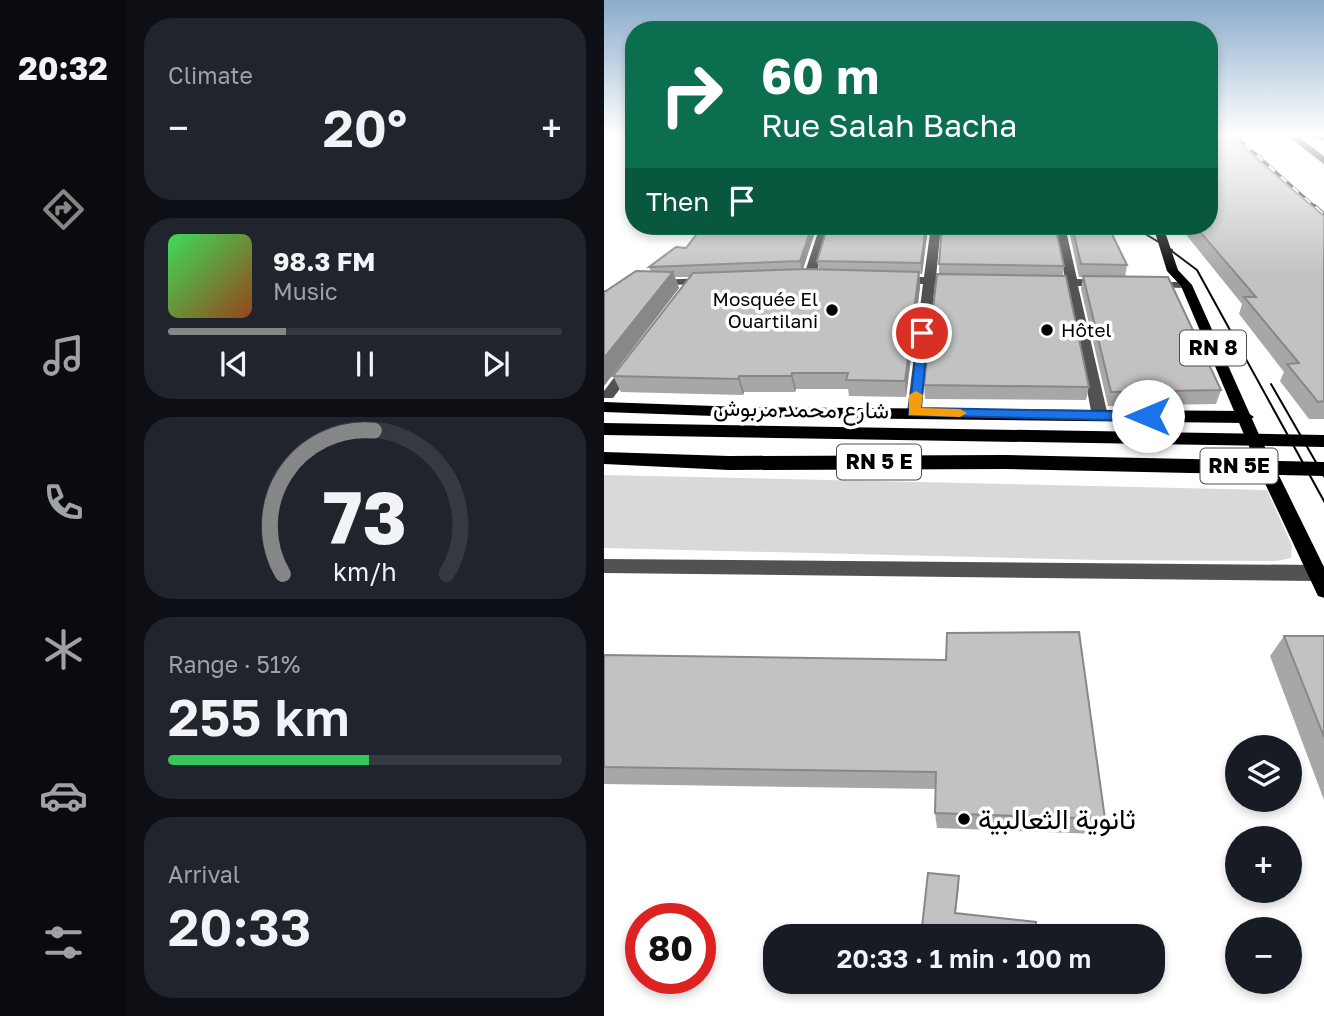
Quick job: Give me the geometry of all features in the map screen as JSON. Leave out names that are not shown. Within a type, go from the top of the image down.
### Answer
[{"type":"highway","name":"RN 5E","points":[[606,401],[742,412],[1245,417]]},
{"type":"highway","name":"شارع محمد مربوش","points":[[604,429],[1324,441]]},
{"type":"highway","name":"RN 5 E","points":[[604,458],[729,463],[1154,464]]},
{"type":"highway","name":"RN 5E","points":[[1154,464],[1324,469]]},
{"type":"main road","name":"RN 8","points":[[1161,235],[1173,271],[1186,285],[1245,417],[1266,473],[1320,581]]},
{"type":"street","points":[[809,278],[822,235]]},
{"type":"street","points":[[914,412],[927,281],[935,235]]},
{"type":"street","points":[[1062,235],[1100,416]]},
{"type":"street","points":[[796,279],[822,279]]},
{"type":"street","points":[[888,280],[967,281]]},
{"type":"street","points":[[647,283],[688,287],[718,281]]},
{"type":"street","points":[[1032,281],[1186,285]]},
{"type":"street","points":[[606,401],[639,354]]},
{"type":"street","points":[[604,566],[1320,581]]},
{"type":"shaded area","points":[[604,475],[1267,490],[1292,546],[1291,558],[1277,561],[1099,560],[604,548]]},
{"type":"building","points":[[1218,181],[1283,181],[1324,216],[1324,401],[1318,402],[1287,364],[1299,363],[1244,297],[1256,297],[1203,235],[1218,235]]},
{"type":"building","points":[[696,235],[809,235],[800,261],[649,267],[676,247],[686,248]]},
{"type":"building","points":[[825,235],[925,235],[921,263],[817,261]]},
{"type":"building","points":[[941,235],[1057,235],[1064,266],[939,264]]},
{"type":"building","points":[[1074,235],[1112,235],[1127,265],[1081,264]]},
{"type":"building","points":[[806,269],[919,272],[905,381],[846,380],[848,373],[792,373],[791,376],[739,376],[738,379],[613,376],[693,273]]},
{"type":"building","points":[[636,271],[673,272],[604,358],[604,291]]},
{"type":"building","points":[[937,274],[1066,276],[1089,387],[924,385]]},
{"type":"building","points":[[1083,276],[1168,277],[1221,390],[1111,392]]},
{"type":"building","points":[[1079,632],[1105,819],[935,813],[936,772],[604,767],[604,655],[946,660],[947,633]]},
{"type":"building","points":[[1284,636],[1324,636],[1324,737]]},
{"type":"building","points":[[928,873],[959,876],[955,913],[1036,922],[1036,924],[922,924]]},
{"type":"tram line","points":[[1147,235],[1197,270],[1325,503]]},
{"type":"tram line","points":[[1271,384],[1325,478]]},
{"type":"railway","points":[[1286,181],[1317,209]]},
{"type":"railway","points":[[1315,207],[1325,216]]},
{"type":"slow traffic","points":[[916,395],[914,412],[960,413]]},
{"type":"place","name":"Mosquée El Ouartilani","points":[[832,310]]},
{"type":"place","name":"Hôtel","points":[[1047,330]]},
{"type":"place","name":"ثانوية الثعالبية","points":[[964,819]]},
{"type":"route","points":[[922,333],[914,412],[1148,416]]}]
